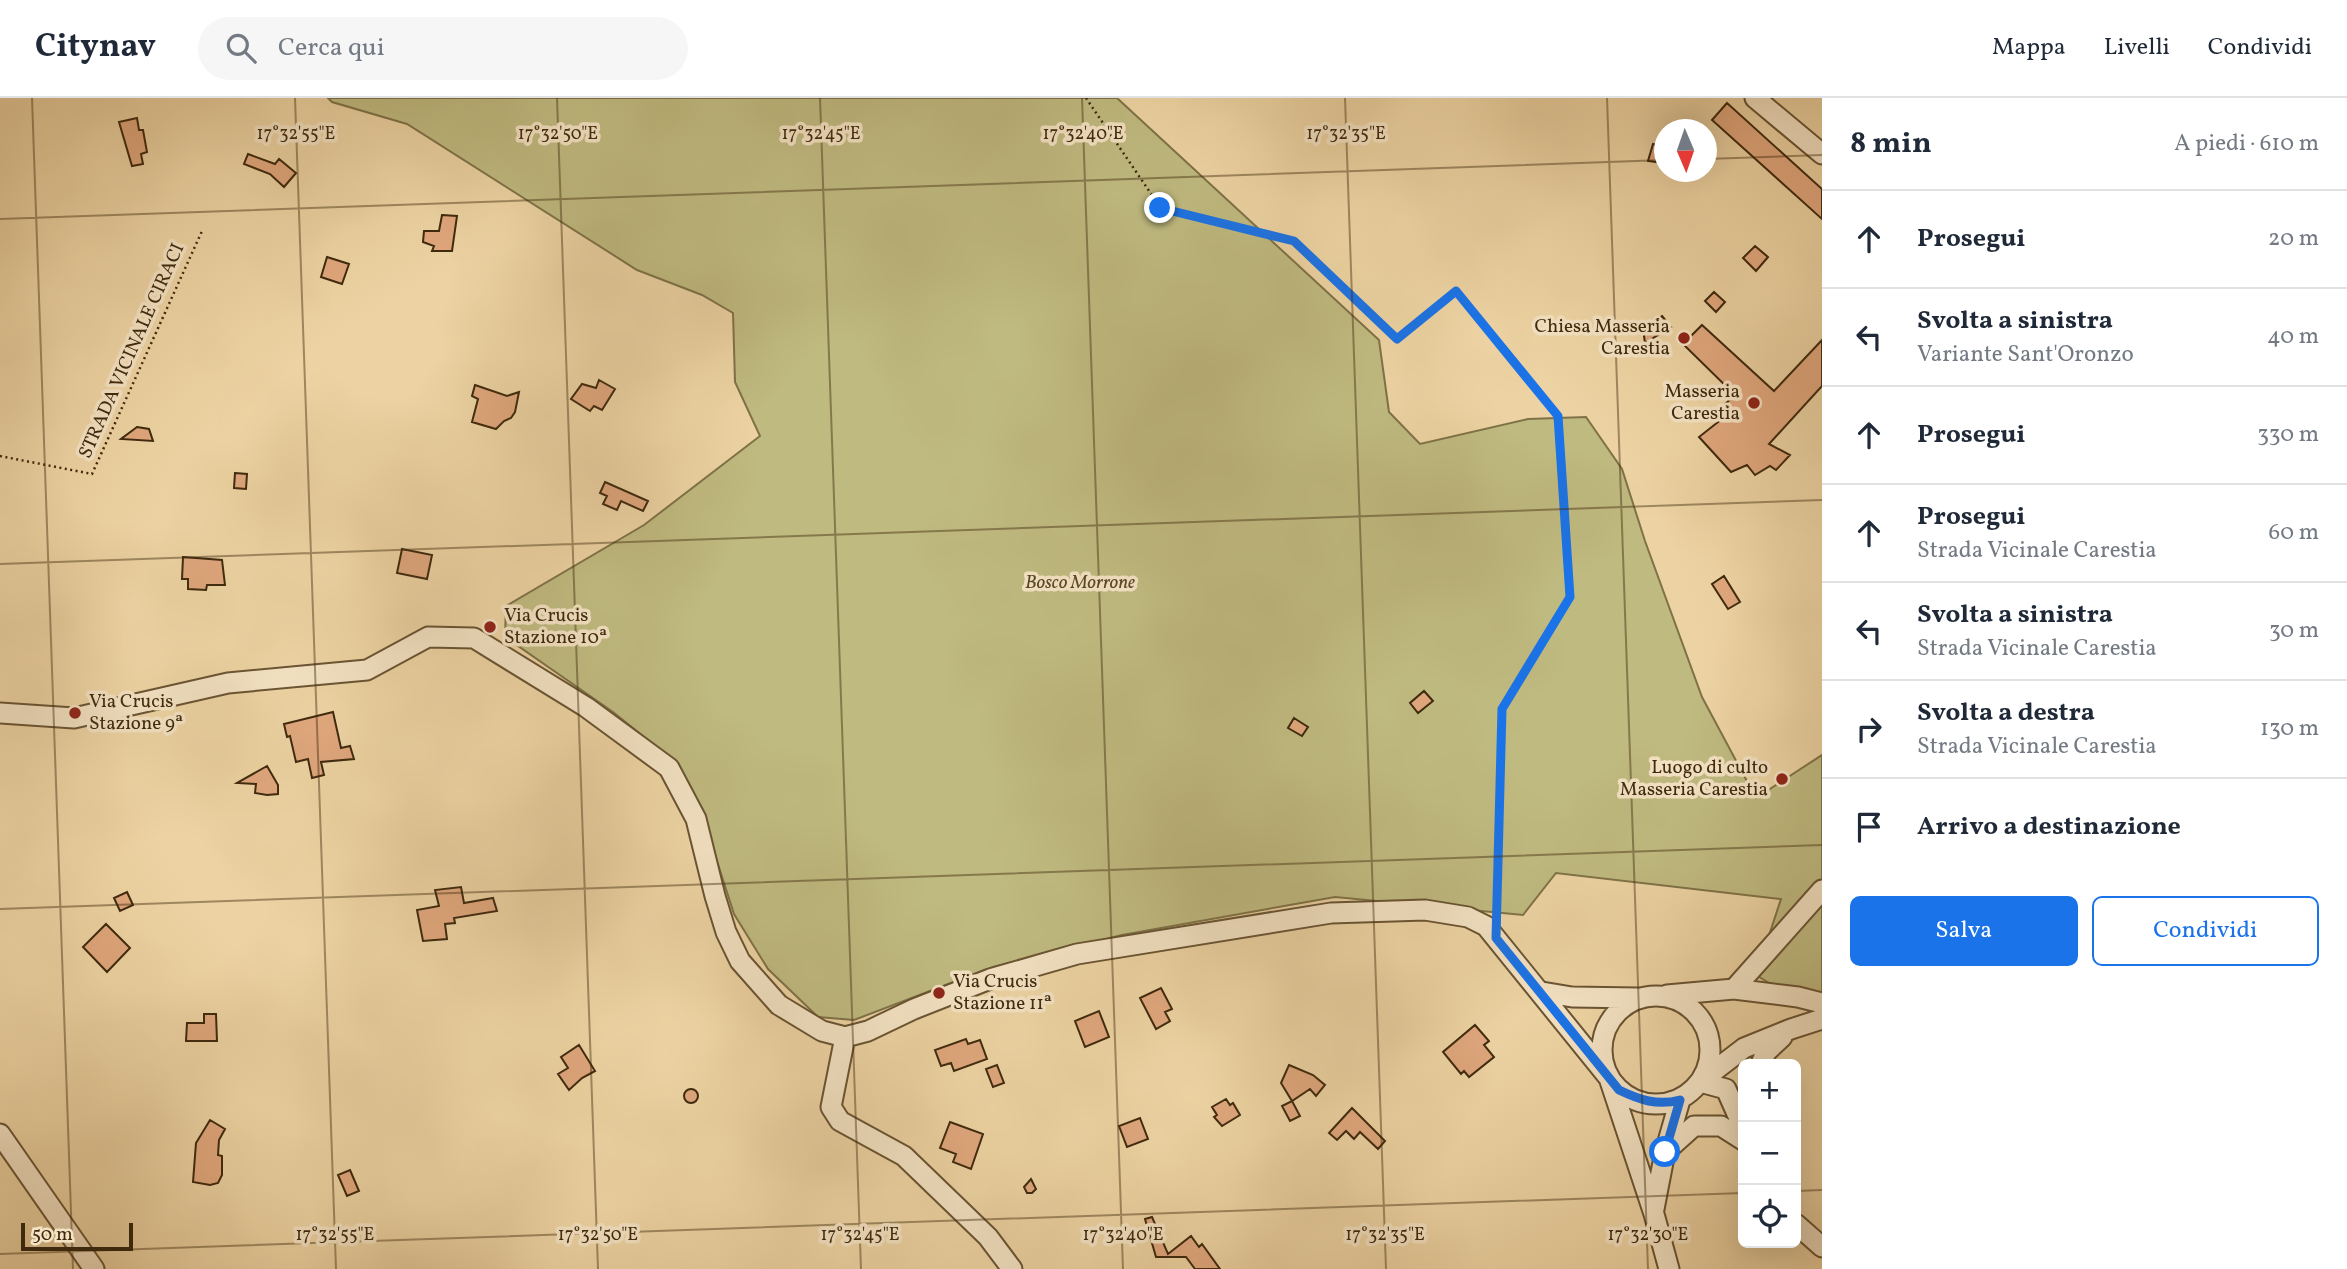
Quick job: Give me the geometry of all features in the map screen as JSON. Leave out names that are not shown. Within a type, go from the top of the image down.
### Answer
[{"type":"street","points":[[1755,98],[1822,154]]},
{"type":"street","points":[[0,713],[74,718],[229,683],[367,670],[428,637],[474,638],[586,707],[669,768],[696,818],[718,908],[740,961],[779,1005],[822,1031],[845,1037],[868,1031],[914,1009],[990,979],[1077,954],[1331,913],[1425,910],[1468,917],[1486,926],[1619,1090],[1634,1098],[1665,1104],[1680,1100],[1744,1048],[1822,1019]]},
{"type":"street","points":[[1734,989],[1822,890]]},
{"type":"street","points":[[1668,1269],[1654,1214],[1601,1049],[1610,1019],[1623,1007],[1650,997],[1734,989],[1798,997],[1822,1003]]},
{"type":"street","points":[[1542,992],[1572,997],[1675,999],[1691,1007],[1703,1021],[1710,1038],[1707,1067],[1700,1082]]},
{"type":"street","points":[[1762,1059],[1766,1052],[1791,1029]]},
{"type":"street","points":[[845,1037],[831,1107],[840,1121],[904,1156],[988,1237],[1012,1269]]},
{"type":"street","points":[[1700,1082],[1726,1089],[1738,1112]]},
{"type":"street","points":[[1654,1214],[1665,1152],[1680,1100]]},
{"type":"street","points":[[1665,1152],[1694,1126],[1721,1126],[1738,1137]]},
{"type":"street","points":[[0,1134],[94,1269]]},
{"type":"street","points":[[1801,1228],[1822,1247]]},
{"type":"path","points":[[1086,98],[1160,208],[1294,241],[1397,339],[1456,291],[1558,416],[1570,597],[1502,709],[1497,911]]},
{"type":"path","name":"STRADA VICINALE CIRACI","points":[[0,456],[92,474],[202,231]]},
{"type":"green space","name":"Bosco Morrone","points":[[328,98],[1117,98],[1379,340],[1389,412],[1420,444],[1528,419],[1586,417],[1622,469],[1645,541],[1702,697],[1756,798],[1822,755],[1822,1015],[1756,975],[1781,899],[1556,873],[1523,915],[1335,897],[1122,935],[993,967],[854,1020],[818,1017],[768,969],[734,914],[705,824],[679,765],[613,712],[505,637],[506,606],[644,525],[760,436],[735,382],[733,313],[702,295],[637,270],[407,124],[332,102]]},
{"type":"building","points":[[1727,103],[1822,189],[1822,219],[1717,124],[1717,119],[1713,119]]},
{"type":"building","points":[[137,118],[139,130],[143,130],[147,152],[141,154],[143,164],[132,166],[119,122]]},
{"type":"building","points":[[1653,144],[1654,144],[1654,162],[1648,161]]},
{"type":"building","points":[[248,154],[275,164],[279,159],[296,173],[284,187],[270,174],[244,164]]},
{"type":"building","points":[[442,215],[457,216],[452,251],[432,251],[434,246],[423,242],[424,231],[439,231]]},
{"type":"building","points":[[1755,246],[1768,257],[1756,271],[1743,258]]},
{"type":"building","points":[[327,257],[349,264],[342,284],[321,277]]},
{"type":"building","points":[[1714,292],[1725,302],[1716,312],[1705,301]]},
{"type":"building","points":[[1662,316],[1671,327],[1645,343],[1643,329]]},
{"type":"building","name":"Masseria Carestia","points":[[1702,325],[1774,391],[1822,340],[1822,386],[1769,444],[1790,455],[1776,470],[1770,466],[1755,475],[1747,465],[1731,472],[1699,437],[1732,411],[1725,405],[1734,394],[1683,344]]},
{"type":"building","points":[[599,380],[615,389],[602,410],[594,406],[590,411],[571,399],[582,384],[596,388]]},
{"type":"building","points":[[475,385],[507,396],[519,392],[511,418],[496,429],[472,422],[478,399],[472,396]]},
{"type":"building","points":[[137,427],[149,429],[153,441],[121,439]]},
{"type":"building","points":[[235,473],[247,474],[246,489],[234,488]]},
{"type":"building","points":[[605,482],[648,501],[643,511],[621,501],[617,510],[603,504],[607,496],[600,493]]},
{"type":"building","points":[[402,549],[432,555],[427,579],[397,573]]},
{"type":"building","points":[[183,557],[222,560],[225,585],[207,585],[206,590],[188,589],[188,579],[182,579]]},
{"type":"building","points":[[1724,576],[1740,602],[1728,609],[1712,584]]},
{"type":"building","points":[[1424,691],[1433,701],[1418,713],[1410,703]]},
{"type":"building","points":[[333,712],[341,748],[350,746],[354,759],[321,762],[324,775],[312,778],[308,759],[296,762],[290,736],[287,737],[284,724]]},
{"type":"building","points":[[1294,718],[1308,727],[1302,736],[1288,728]]},
{"type":"building","points":[[267,766],[278,785],[278,794],[255,793],[256,784],[237,783]]},
{"type":"building","points":[[461,887],[464,903],[493,898],[497,911],[454,918],[455,923],[445,924],[447,939],[423,941],[417,910],[439,906],[435,890]]},
{"type":"building","points":[[127,892],[133,905],[120,911],[114,898]]},
{"type":"building","points":[[106,924],[130,948],[107,972],[83,947]]},
{"type":"building","points":[[1161,988],[1172,1009],[1165,1012],[1170,1021],[1156,1029],[1140,998]]},
{"type":"building","points":[[1099,1011],[1109,1037],[1085,1047],[1075,1021]]},
{"type":"building","points":[[204,1014],[216,1014],[217,1041],[186,1041],[187,1023],[204,1023]]},
{"type":"building","points":[[1475,1025],[1489,1041],[1484,1045],[1494,1057],[1469,1077],[1464,1071],[1461,1074],[1443,1052]]},
{"type":"building","points":[[966,1039],[968,1044],[980,1040],[987,1059],[954,1071],[951,1063],[941,1066],[935,1050]]},
{"type":"building","points":[[579,1045],[595,1071],[569,1090],[558,1074],[568,1068],[561,1057]]},
{"type":"building","points":[[997,1065],[1004,1083],[993,1087],[986,1069]]},
{"type":"building","points":[[1289,1065],[1313,1075],[1325,1085],[1316,1096],[1310,1089],[1292,1101],[1281,1083]]},
{"type":"building","points":[[688,1089],[694,1089],[698,1096],[694,1103],[688,1103],[684,1099],[684,1093]]},
{"type":"building","points":[[1226,1099],[1230,1105],[1233,1103],[1240,1115],[1222,1126],[1214,1117],[1217,1115],[1212,1107]]},
{"type":"building","points":[[1292,1101],[1300,1116],[1290,1121],[1282,1106]]},
{"type":"building","points":[[1352,1108],[1385,1141],[1378,1149],[1360,1132],[1354,1139],[1346,1131],[1337,1140],[1329,1133]]},
{"type":"building","points":[[1140,1118],[1148,1139],[1127,1147],[1119,1126]]},
{"type":"building","points":[[210,1120],[225,1129],[219,1140],[218,1155],[222,1156],[222,1175],[218,1183],[210,1185],[193,1182],[196,1143]]},
{"type":"building","points":[[950,1122],[983,1134],[971,1169],[953,1162],[956,1154],[940,1148]]},
{"type":"building","points":[[350,1170],[359,1191],[347,1196],[338,1175]]},
{"type":"building","points":[[1031,1179],[1036,1189],[1027,1193],[1024,1187]]},
{"type":"building","points":[[1152,1217],[1168,1254],[1191,1236],[1199,1247],[1202,1244],[1220,1269],[1195,1269],[1186,1257],[1156,1257],[1145,1219]]},
{"type":"place","name":"Chiesa Masseria Carestia","points":[[1684,338]]},
{"type":"place","name":"Masseria Carestia","points":[[1754,403]]},
{"type":"place","name":"Via Crucis Stazione 10ª","points":[[490,627]]},
{"type":"place","name":"Via Crucis Stazione 9ª","points":[[75,713]]},
{"type":"place","name":"Luogo di culto Masseria Carestia","points":[[1782,779]]},
{"type":"place","name":"Via Crucis Stazione 11ª","points":[[939,993]]},
{"type":"route","points":[[1160,208],[1294,241],[1397,339],[1456,291],[1558,416],[1570,597],[1502,709],[1496,938],[1619,1090],[1634,1098],[1652,1102],[1665,1104],[1680,1100],[1665,1152]]}]
